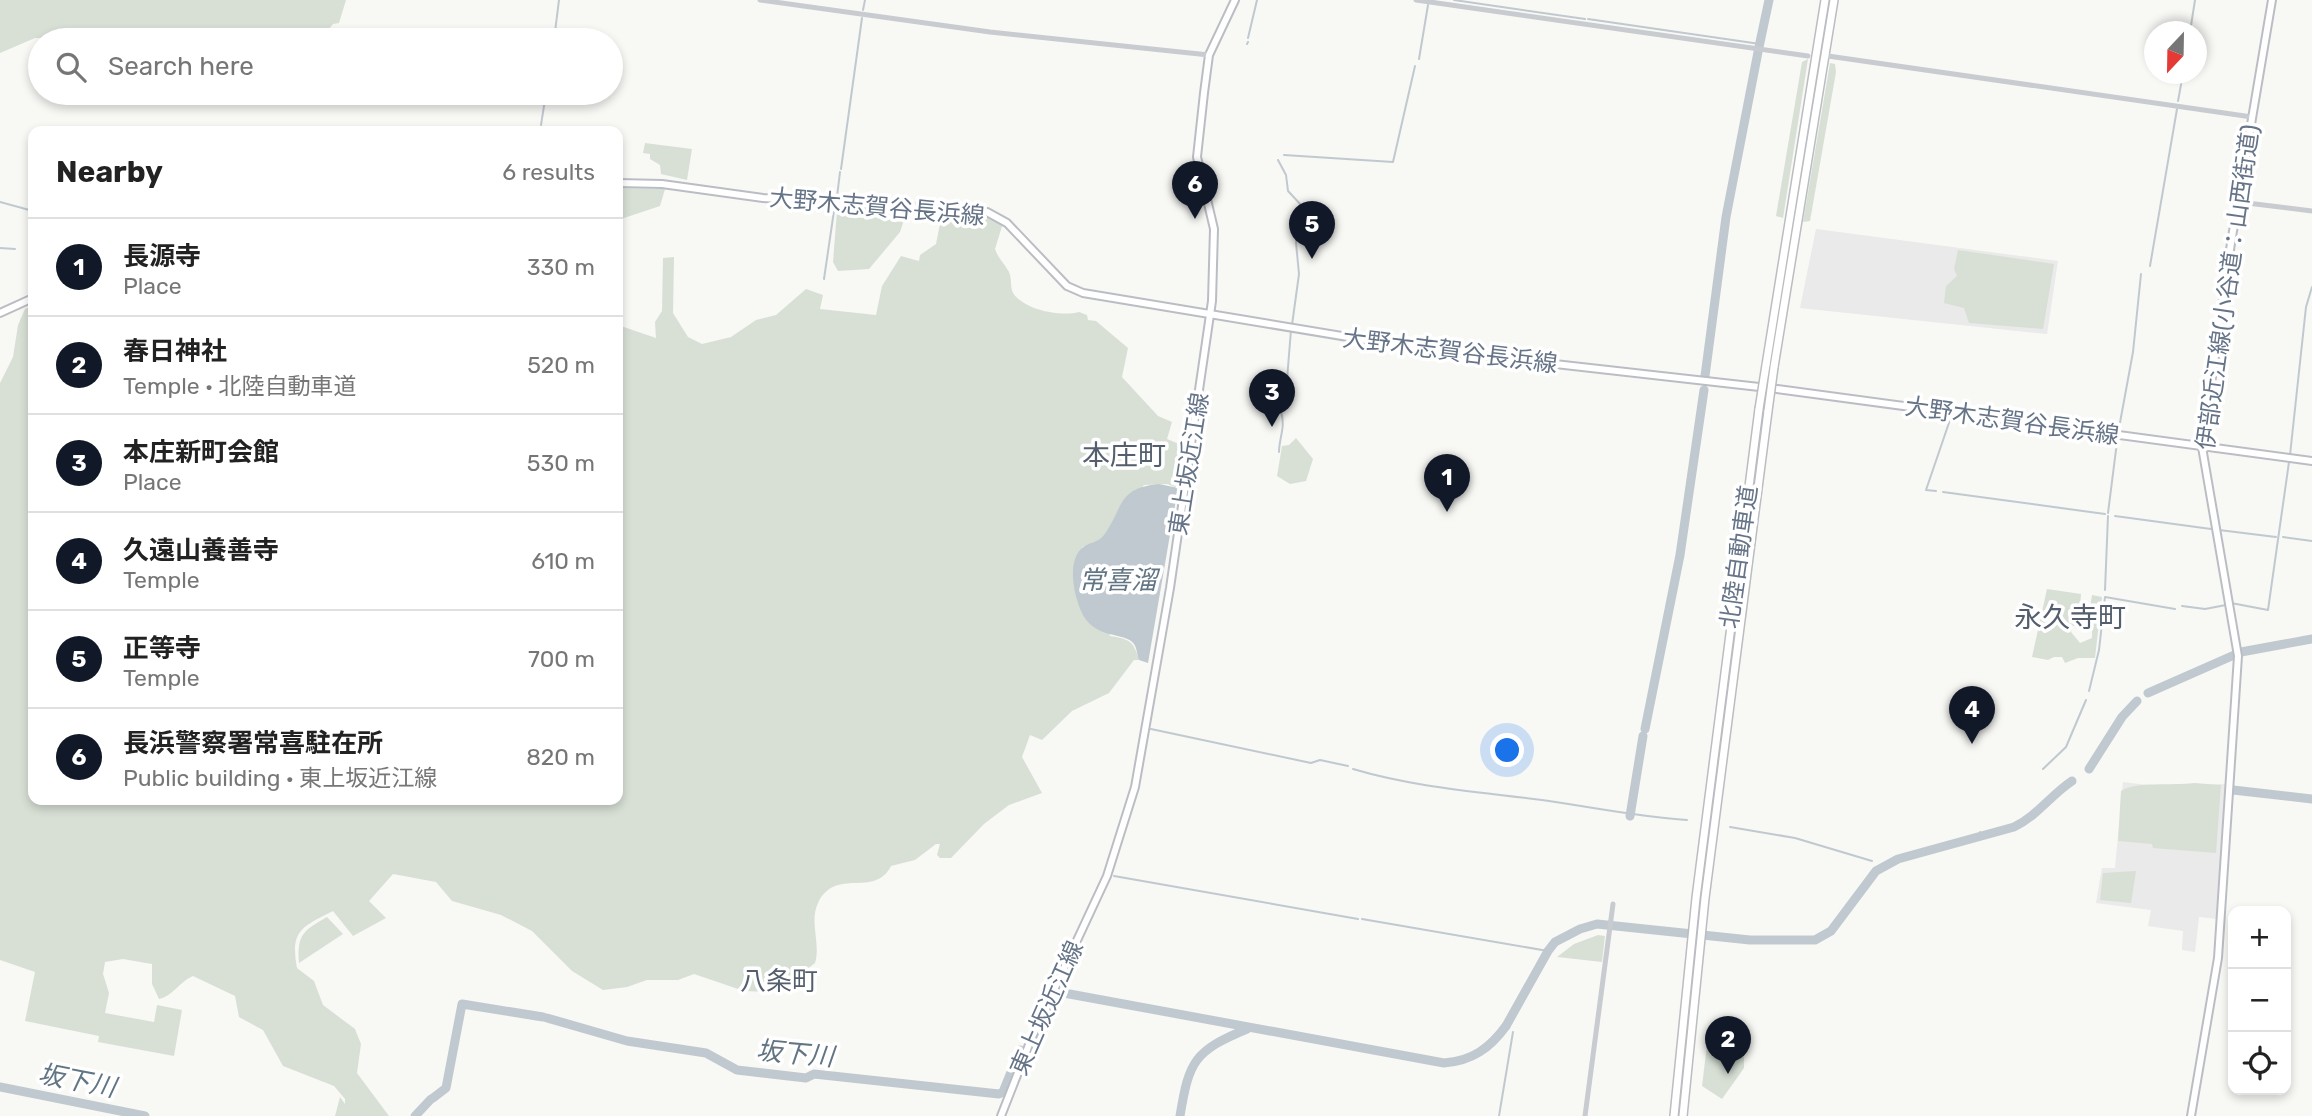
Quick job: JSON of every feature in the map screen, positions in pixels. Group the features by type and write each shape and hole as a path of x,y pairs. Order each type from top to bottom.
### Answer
{"highway":[{"name":"北陸自動車道","path":"1683,1116 1705,898 1768,411 1770,366 1825,0"},
{"name":"北陸自動車道","path":"1674,1116 1696,898 1759,409 1770,366 1834,0"}],"main road":[{"name":"東上坂近江線","path":"1001,1116 1032,1037 1107,876 1132,800 1170,588 1210,312 1214,229 1197,157 1209,55 1235,0"},
{"name":"伊部近江線(小谷道：山西街道)","path":"2191,1116 2218,958 2237,653 2202,447 2252,117 2273,0"},
{"name":"大野木志賀谷長浜線","path":"623,183 662,184 763,198 987,212 1007,223 1073,290 1291,328 1414,348 1777,389 2312,461"},
{"path":"0,313 28,300"}],"street":[{"path":"760,0 990,32 1209,55"},
{"path":"1416,0 1808,56"},
{"path":"1828,56 2252,117"},
{"path":"2239,202 2312,211"},
{"path":"1584,1116 1613,904"}],"shaded area":[{"path":"0,0 346,0 339,23 330,28 28,28 28,41 0,53"},
{"path":"1808,59 1783,218 1776,216 1802,62"},
{"path":"1830,63 1835,64 1836,72 1810,221 1803,222"},
{"path":"645,143 692,149 687,180 661,174 660,165 650,159 650,154 643,153"},
{"path":"623,188 665,189 660,206 623,218"},
{"path":"845,207 893,211 893,216 905,217 900,232 869,269 838,271 833,262 837,211"},
{"path":"943,211 982,215 1003,223 995,249 1009,272 1013,293 1025,304 1043,311 1063,314 1079,312 1087,315 1088,320 1096,321 1128,348 1122,377 1158,416 1172,422 1167,439 1184,446 1178,488 1167,484 1144,485 1102,539 1082,547 1110,636 1130,642 1139,660 1134,660 1109,693 1072,711 1042,740 1030,735 1022,757 1042,793 1009,805 984,824 951,858 940,858 937,855 940,844 936,844 915,860 891,866 884,876 875,880 835,886 826,892 816,910 815,963 785,987 771,992 744,991 694,974 678,980 647,980 627,987 603,990 572,971 532,931 501,915 452,901 436,882 393,874 369,901 386,918 353,936 333,911 306,926 297,937 295,945 297,968 314,981 323,1005 355,1029 361,1044 357,1073 389,1116 335,1116 340,1097 345,1104 345,1099 334,1086 283,1066 263,1030 239,1017 235,996 193,976 159,999 152,984 152,964 123,959 105,962 103,974 109,993 105,1013 154,1022 157,1005 182,1010 174,1056 98,1042 99,1036 25,1021 35,972 0,960 0,383 13,357 18,325 25,309 28,308 28,805 623,805 623,327 656,338 655,322 662,311 663,258 674,257 673,313 688,337 702,344 731,337 756,320 776,315 806,289 823,295 820,309 876,315 882,286 901,256 919,261 920,255 936,244 940,224 947,224"},
{"path":"1816,229 2058,261 2047,334 1800,308"},
{"path":"1958,250 2054,264 2043,329 1969,323 1964,308 1944,303 1946,286 1957,276 1954,269"},
{"path":"1296,438 1313,459 1306,481 1290,484 1277,476 1282,446 1289,445"},
{"path":"2047,589 2081,594 2079,625 2073,626 2071,632 2080,643 2092,638 2092,628 2087,627 2092,595 2102,597 2095,658 2078,658 2065,663 2062,657 2048,660 2032,657"},
{"path":"2123,782 2163,787 2226,784 2217,919 2199,917 2195,952 2182,950 2183,931 2148,926 2151,910 2096,903 2102,868 2115,868"},
{"path":"2145,785 2221,785 2216,853 2153,848 2152,844 2118,841 2121,791"},
{"path":"2136,871 2131,903 2100,900 2103,873"},
{"path":"327,917 343,934 299,963 299,946 303,934"},
{"path":"1598,935 1605,936 1602,962 1557,957 1574,944"},
{"path":"1707,1045 1744,1051 1744,1068 1722,1099 1702,1086"}],"water":[{"name":"常喜溜","path":"1159,484 1178,488 1148,663 1139,660 1130,640 1101,631 1087,620 1076,597 1073,571 1074,562 1081,549 1102,538 1123,500 1145,486"}],"waterway":[{"path":"556,28 559,0"},
{"path":"863,10 865,0"},
{"path":"1248,38 1257,0"},
{"path":"1454,0 1585,19"},
{"path":"1759,47 1769,0"},
{"path":"2192,21 2195,0"},
{"path":"1419,59 1428,5"},
{"path":"841,169 862,18"},
{"path":"1588,19 1760,44"},
{"path":"1705,376 1726,217 1758,52"},
{"path":"1284,155 1393,162 1415,66"},
{"path":"2178,101 2181,84"},
{"path":"541,125 544,105"},
{"path":"2150,266 2177,109"},
{"path":"1278,160 1286,175 1288,191 1302,206 1296,243 1299,274 1292,325"},
{"path":"837,197 840,172"},
{"path":"0,202 28,210"},
{"path":"824,279 835,204"},
{"path":"0,248 15,249"},
{"path":"2119,428 2133,352 2141,274"},
{"path":"2290,455 2306,307 2312,287"},
{"path":"1281,408 1286,392 1291,330"},
{"path":"1645,729 1680,555 1704,390"},
{"path":"1279,452 1283,427 1281,412"},
{"path":"1936,491 1926,490 1952,414"},
{"path":"2108,513 2117,442"},
{"path":"2231,603 2268,610 2289,462"},
{"path":"1943,492 2105,514"},
{"path":"2105,590 2108,516"},
{"path":"2115,516 2211,529"},
{"path":"2219,530 2276,537"},
{"path":"2283,537 2312,541"},
{"path":"2089,691 2099,650 2105,597 2175,609"},
{"path":"2182,606 2205,609 2226,605"},
{"path":"2148,693 2241,652 2312,639"},
{"path":"2043,769 2066,747 2086,700"},
{"path":"2089,769 2122,717 2137,701"},
{"path":"1151,729 1311,763 1320,760 1348,766"},
{"path":"1630,816 1643,736"},
{"path":"1353,769 1426,785 1687,820"},
{"path":"1506,1026 1548,951 1555,942 1580,929 1597,924 1750,940 1815,940 1831,931 1876,871 1898,859 2014,827 2030,817 2072,781"},
{"path":"2233,790 2312,799"},
{"path":"1730,827 1795,838 1872,861"},
{"path":"1980,832 1981,836"},
{"path":"1114,876 1358,919"},
{"path":"1362,919 1548,951"},
{"path":"1032,1053 1060,995 1064,993 1444,1063 1480,1052 1494,1041 1506,1026"},
{"name":"坂下川","path":"433,1098 446,1088 462,1004 543,1017"},
{"name":"坂下川","path":"547,1018 627,1041 706,1053 737,1070 806,1078 814,1074 999,1094 1003,1092 1020,1050"},
{"path":"1180,1116 1187,1082 1197,1060 1215,1044 1247,1029"},
{"path":"1499,1116 1513,1032"},
{"name":"坂下川","path":"0,1087 145,1116"},
{"name":"坂下川","path":"415,1116 431,1099"}],"place":[{"name":"長浜警察署常喜駐在所","path":"1195,219"},
{"name":"正等寺","path":"1312,259"},
{"name":"本庄新町会館","path":"1272,427"},
{"name":"長源寺","path":"1447,512"},
{"name":"久遠山養善寺","path":"1972,744"},
{"name":"春日神社","path":"1728,1074"}],"district":[{"name":"本庄町","path":"1124,455"},
{"name":"永久寺町","path":"2070,617"},
{"name":"八条町","path":"779,981"}]}
